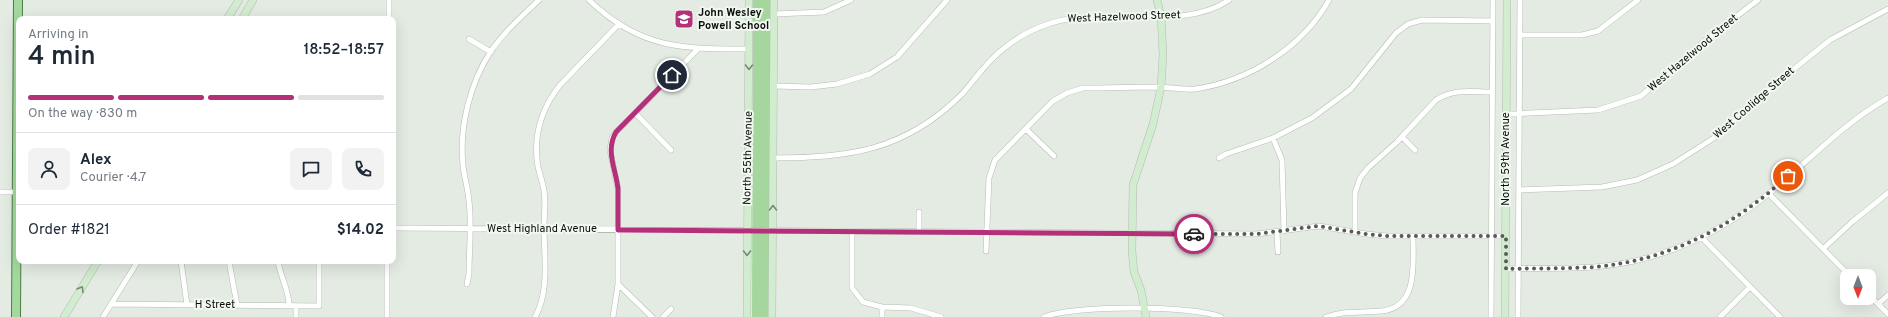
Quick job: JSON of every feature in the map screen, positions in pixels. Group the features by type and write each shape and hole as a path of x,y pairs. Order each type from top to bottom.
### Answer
{"main road":[{"path":"18,0 18,16"},
{"path":"16,317 17,264"}],"street":[{"path":"229,16 239,0"},
{"path":"244,16 253,0"},
{"path":"389,0 389,16"},
{"path":"467,284 469,274 469,200 463,165 464,130 472,95 491,52 508,31 539,0"},
{"path":"589,0 619,24 655,41 698,49 749,49"},
{"name":"North 55th Avenue","path":"747,317 749,0"},
{"path":"772,317 774,0"},
{"path":"774,14 824,12 851,0"},
{"path":"773,86 811,87 837,84 870,74 897,57 947,0"},
{"path":"1145,313 1134,272 1132,232 1133,185 1153,124 1161,87 1163,54 1161,16 1157,0"},
{"name":"West Hazelwood Street","path":"773,158 838,156 872,149 900,138 934,118 952,103 992,59 1009,43 1048,24 1062,19 1087,16 1161,16 1200,12 1229,0"},
{"path":"986,251 989,178 996,160 1027,130 1053,101 1067,93 1082,88 1161,87 1193,89 1222,83 1262,66 1295,43 1321,15 1329,0"},
{"name":"North 59th Avenue","path":"1491,317 1493,0"},
{"name":"North 59th Avenue","path":"1505,317 1507,0"},
{"name":"North 59th Avenue","path":"1518,317 1520,0"},
{"path":"1520,36 1582,35 1598,31 1638,0"},
{"name":"West Hazelwood Street","path":"1506,114 1598,110 1641,96 1708,38 1758,0"},
{"name":"West Coolidge Street","path":"1519,190 1602,187 1637,180 1673,164 1717,136 1788,72 1830,40 1888,9"},
{"path":"1219,158 1226,154 1273,138 1312,118 1351,89 1396,33 1408,24 1422,20 1493,21"},
{"path":"535,317 541,304 544,289 544,192 538,167 537,148 541,116 552,95 560,85 619,24"},
{"path":"469,38 491,52"},
{"path":"613,317 618,284 618,189 611,158 611,144 616,132 698,49"},
{"path":"1355,232 1355,193 1360,178 1368,168 1443,96 1458,91 1493,92"},
{"path":"1506,269 1594,267 1626,262 1659,254 1702,238 1737,217 1769,194 1843,128 1888,98"},
{"path":"635,113 671,150"},
{"path":"1027,130 1054,156"},
{"path":"1402,137 1415,150"},
{"path":"1273,138 1282,160 1284,231"},
{"path":"0,192 16,192"},
{"path":"1824,248 1852,222 1888,193"},
{"path":"1769,194 1844,269"},
{"path":"919,212 919,232"},
{"name":"West Highland Avenue","path":"396,228 1256,234 1318,226 1380,235 1506,236"},
{"path":"852,231 852,288 863,302 882,307 911,308 941,317"},
{"path":"1277,232 1278,252"},
{"path":"1326,317 1338,313 1356,311 1381,314 1402,304 1408,295 1412,283 1413,236"},
{"path":"1702,238 1780,317"},
{"path":"64,317 96,264"},
{"path":"103,317 136,264"},
{"path":"181,264 187,305"},
{"path":"230,264 237,305"},
{"path":"279,264 282,281 289,296 289,306"},
{"name":"H Street","path":"111,304 319,306 319,264"},
{"path":"387,264 387,317"},
{"path":"618,284 652,317"},
{"path":"1720,317 1750,287"},
{"path":"1888,295 1878,304 1888,314"},
{"path":"296,306 296,317"},
{"path":"882,307 882,317"},
{"path":"663,317 671,309"},
{"path":"1044,317 1054,313 1092,309 1145,313 1184,310 1221,317"}],"green space":[{"path":"753,0 771,0 769,317 752,317"}],"way so far":[{"path":"1194,234 1256,234 1318,226 1387,236 1506,236 1506,269 1594,267 1626,262 1659,254 1702,238 1737,217 1769,194 1788,176"}],"place":[{"name":"John Wesley Powell School","path":"684,19"}],"route":[{"path":"672,75 616,132 612,138 610,150 618,189 618,230 1132,232 1194,234"}]}
